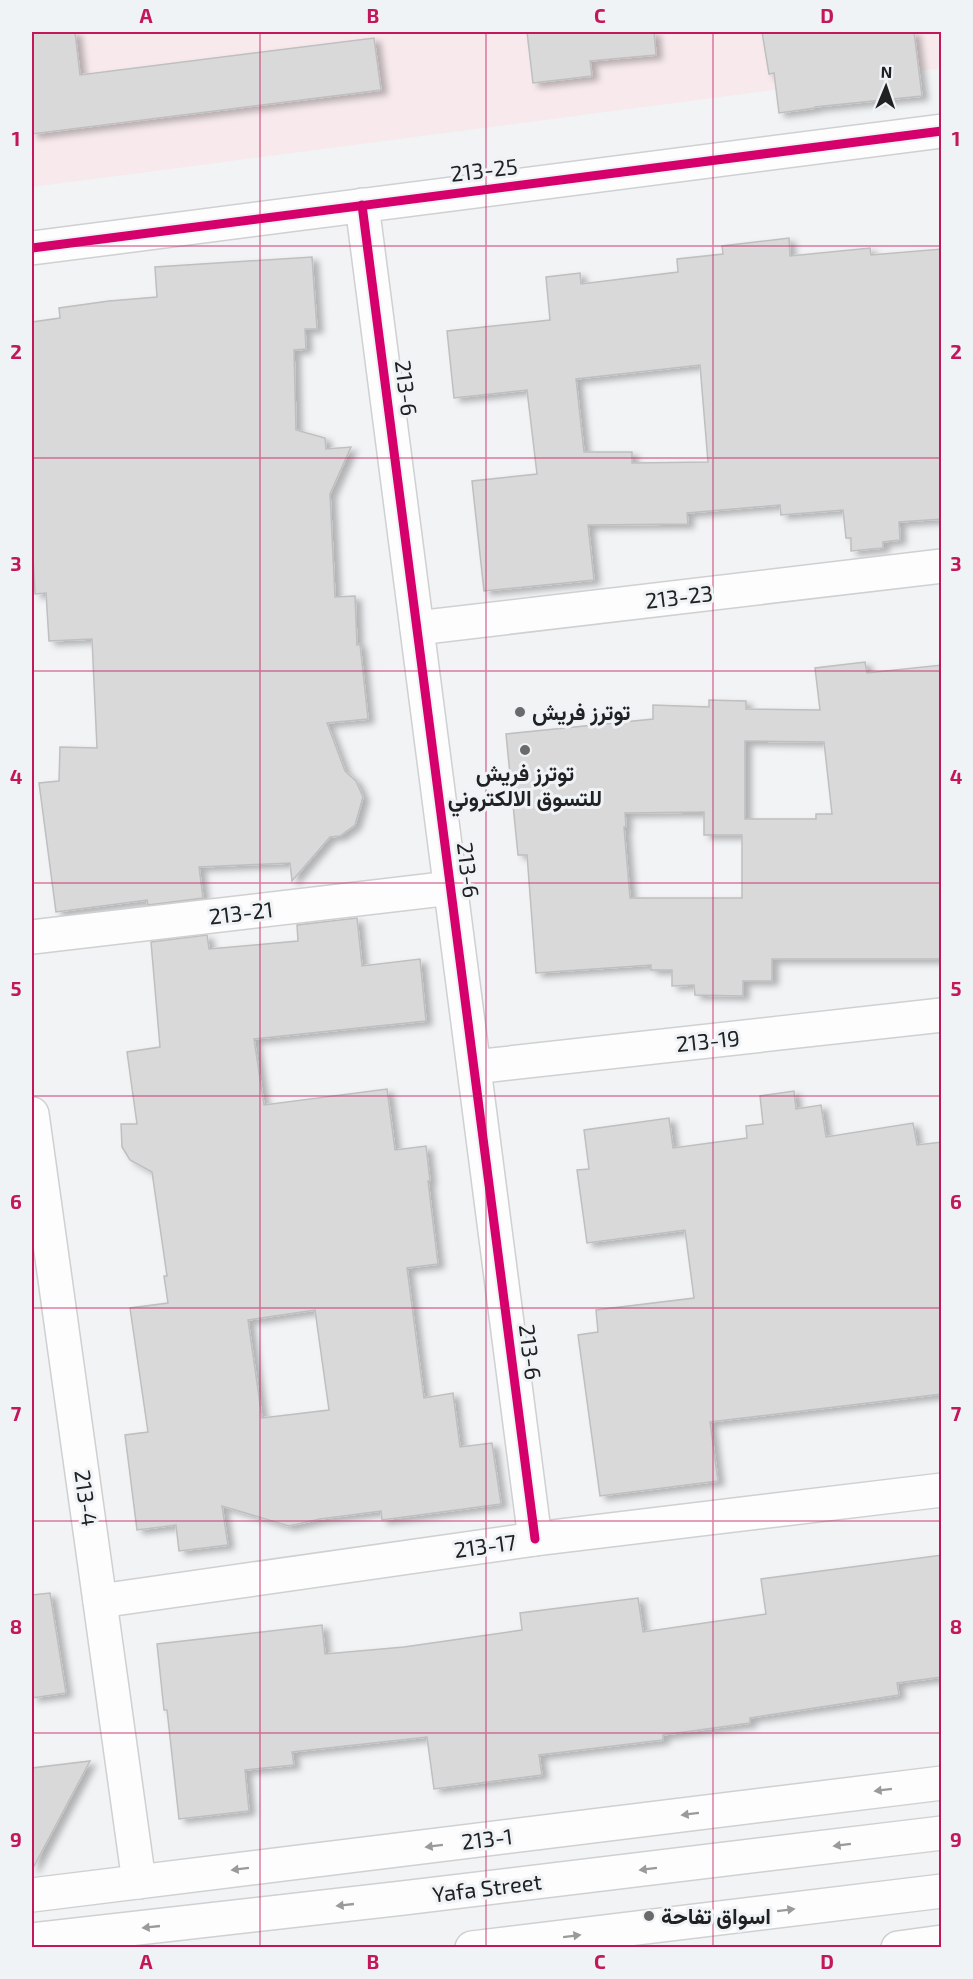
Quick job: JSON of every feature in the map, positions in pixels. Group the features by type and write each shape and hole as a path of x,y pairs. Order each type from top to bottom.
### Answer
{"main road":[{"name":"213-25","path":"32,248 942,131"},
{"name":"213-6","path":"362,205 535,1539"},
{"name":"213-23","path":"417,628 942,566"},
{"name":"213-21","path":"32,938 451,888"},
{"name":"213-19","path":"474,1067 942,1015"},
{"name":"213-4","path":"32,1114 139,1882"},
{"name":"213-17","path":"100,1600 535,1539 942,1490"},
{"name":"213-1","path":"32,1895 942,1783"},
{"name":"Yafa Street","path":"32,1940 942,1833"},
{"path":"472,1947 942,1891"},
{"path":"898,1947 942,1942"}],"shaded area":[{"path":"32,32 941,32 942,68 32,187"}],"building":[{"path":"32,32 75,32 80,75 374,38 381,90 32,134"},
{"path":"527,32 654,32 656,55 590,61 592,76 533,83"},
{"path":"762,32 914,32 922,96 779,113 774,73 769,74"},
{"path":"789,238 790,256 870,248 871,255 942,249 942,519 899,522 900,540 883,542 883,548 851,551 851,538 846,538 843,510 781,515 780,505 687,513 688,524 588,525 594,580 484,591 472,481 537,474 527,390 454,398 447,331 550,320 546,277 580,273 581,284 678,272 677,259 723,254 722,246","holes":["700,365 708,462 632,463 632,452 584,452 576,379"]},
{"path":"312,257 317,329 305,329 306,349 294,350 296,430 325,438 326,449 351,447 330,494 335,597 355,596 357,645 360,644 368,719 327,723 345,771 356,781 363,797 355,825 340,836 330,837 292,881 290,863 199,867 203,898 148,905 147,900 56,912 39,783 59,781 60,747 97,748 92,639 49,641 46,593 35,594 32,537 32,322 60,318 59,308 157,297 155,267"},
{"path":"865,662 867,673 942,665 940,959 772,959 772,981 743,981 743,996 695,995 694,985 672,986 672,970 651,970 651,965 536,973 527,855 518,855 506,734 653,719 653,705 709,707 709,700 746,701 746,709 820,710 815,668","holes":["745,741 824,742 832,814 816,814 816,819 745,819","704,812 704,835 742,835 742,898 630,898 624,827 626,827 625,813"]},
{"path":"357,918 362,966 420,959 426,1021 254,1039 264,1105 387,1089 395,1150 426,1146 438,1264 407,1268 424,1398 453,1393 460,1447 492,1443 501,1504 382,1520 381,1511 320,1519 289,1526 222,1506 228,1545 179,1551 176,1525 137,1530 125,1435 148,1432 130,1308 168,1303 164,1276 167,1276 152,1172 130,1160 122,1147 121,1124 137,1124 127,1052 160,1047 151,942 207,935 209,949 298,941 297,925","holes":["315,1310 329,1410 262,1418 248,1320"]},
{"path":"794,1091 796,1109 821,1105 826,1137 913,1123 917,1145 942,1142 942,1394 710,1422 718,1481 600,1496 578,1335 598,1332 596,1310 694,1298 685,1230 587,1243 577,1170 589,1169 584,1130 669,1118 673,1148 747,1138 746,1126 763,1124 760,1096"},
{"path":"942,1555 942,1677 897,1683 899,1695 750,1718 750,1723 663,1735 663,1740 539,1755 542,1775 434,1789 427,1737 292,1752 294,1765 245,1770 249,1811 179,1819 157,1644 322,1625 325,1654 404,1647 522,1630 520,1613 638,1598 643,1632 766,1614 761,1579"},
{"path":"50,1593 66,1693 32,1698 32,1595"},
{"path":"90,1761 32,1870 32,1768"}],"cycle path":[{"path":"32,248 942,131"},
{"path":"362,205 535,1539"}],"place":[{"name":"توترز فريش","path":"520,712"},
{"name":"توترز فريش للتسوق الالكتروني","path":"525,750"},
{"name":"اسواق تفاحة","path":"649,1916"}]}
